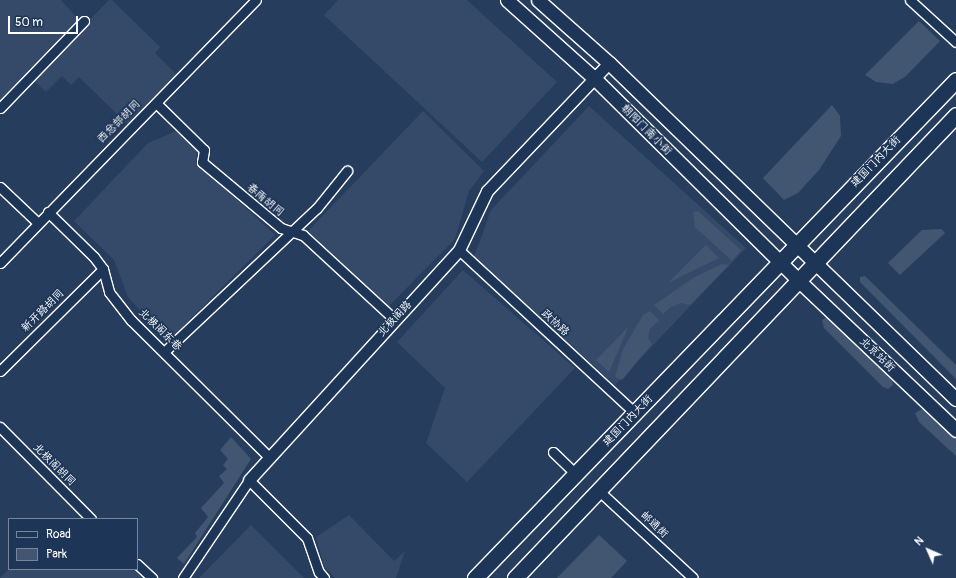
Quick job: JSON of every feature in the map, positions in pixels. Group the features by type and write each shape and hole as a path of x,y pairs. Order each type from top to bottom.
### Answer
{"highway":[{"name":"建国门内大街","path":"475,578 781,263 956,80"},
{"path":"515,578 956,115"}],"main road":[{"name":"朝阳门南小街","path":"507,0 594,78 798,280"},
{"name":"朝阳门南小街","path":"538,0 609,63 815,262"},
{"path":"815,262 956,399"},
{"name":"北京站街","path":"798,280 956,430"}],"street":[{"name":"西总部胡同","path":"0,263 256,0"},
{"path":"910,0 956,42"},
{"path":"0,108 84,21"},
{"name":"北极阁路","path":"183,578 249,480 394,319 459,250 488,191 609,63"},
{"name":"春雨胡同","path":"156,103 204,150 202,162 281,228 303,235 394,319"},
{"path":"164,352 186,334 289,231 317,208 347,171"},
{"path":"0,188 38,223"},
{"name":"北极阁东巷","path":"48,212 94,257 103,269 109,292 131,320 269,457"},
{"name":"政协路","path":"459,250 635,414"},
{"name":"新开路胡同","path":"0,371 103,269"},
{"name":"北极阁胡同","path":"0,427 90,518"},
{"path":"553,452 576,474"},
{"path":"249,480 307,538 319,572 324,578"},
{"name":"邮通街","path":"598,490 693,578"},
{"path":"138,565 152,578"}],"shaded area":[{"path":"0,0 61,0 78,19 0,100"},
{"path":"109,0 112,0 160,47 155,53 177,75 128,125 79,77 71,85 62,76 46,92 32,79"},
{"path":"338,0 467,0 557,82 482,162 324,15"},
{"path":"589,106 746,248 615,385 474,257 491,210"},
{"path":"423,111 484,171 469,191 455,239 389,306 308,231"},
{"path":"176,131 197,151 196,162 275,235 168,341 128,297 114,260 74,221 148,143"},
{"path":"463,270 575,368 467,482 426,443 445,388 397,342"},
{"path":"349,515 394,561 405,551 396,578 335,578 324,566 316,537"},
{"path":"251,525 304,578 199,578"},
{"path":"8,570 134,570 142,578 0,578"}],"green space":[{"path":"919,21 940,41 906,76 893,84 876,82 865,75"},
{"path":"832,105 840,116 841,136 819,170 798,193 784,200 763,178"},
{"path":"698,211 741,250 732,261 695,227 693,212"},
{"path":"941,229 945,233 900,275 888,263 922,230"},
{"path":"706,245 719,258 668,283"},
{"path":"722,264 729,265 690,305 681,303 671,307 663,314 654,305 693,278"},
{"path":"865,276 956,365 956,379 860,282 860,277"},
{"path":"650,311 659,320 650,329 648,338 652,344 622,380 615,377 623,349 643,315"},
{"path":"828,316 892,380 893,385 888,389 883,387 824,328 822,320"},
{"path":"629,326 609,372 596,360"},
{"path":"922,409 927,410 956,439 956,456 919,422 915,413"},
{"path":"231,437 251,459 184,564 177,558 197,537 195,533 208,517 201,508 224,483 219,476 227,469 223,465 228,459 220,450"},
{"path":"599,535 627,561 611,578 557,578"}]}
